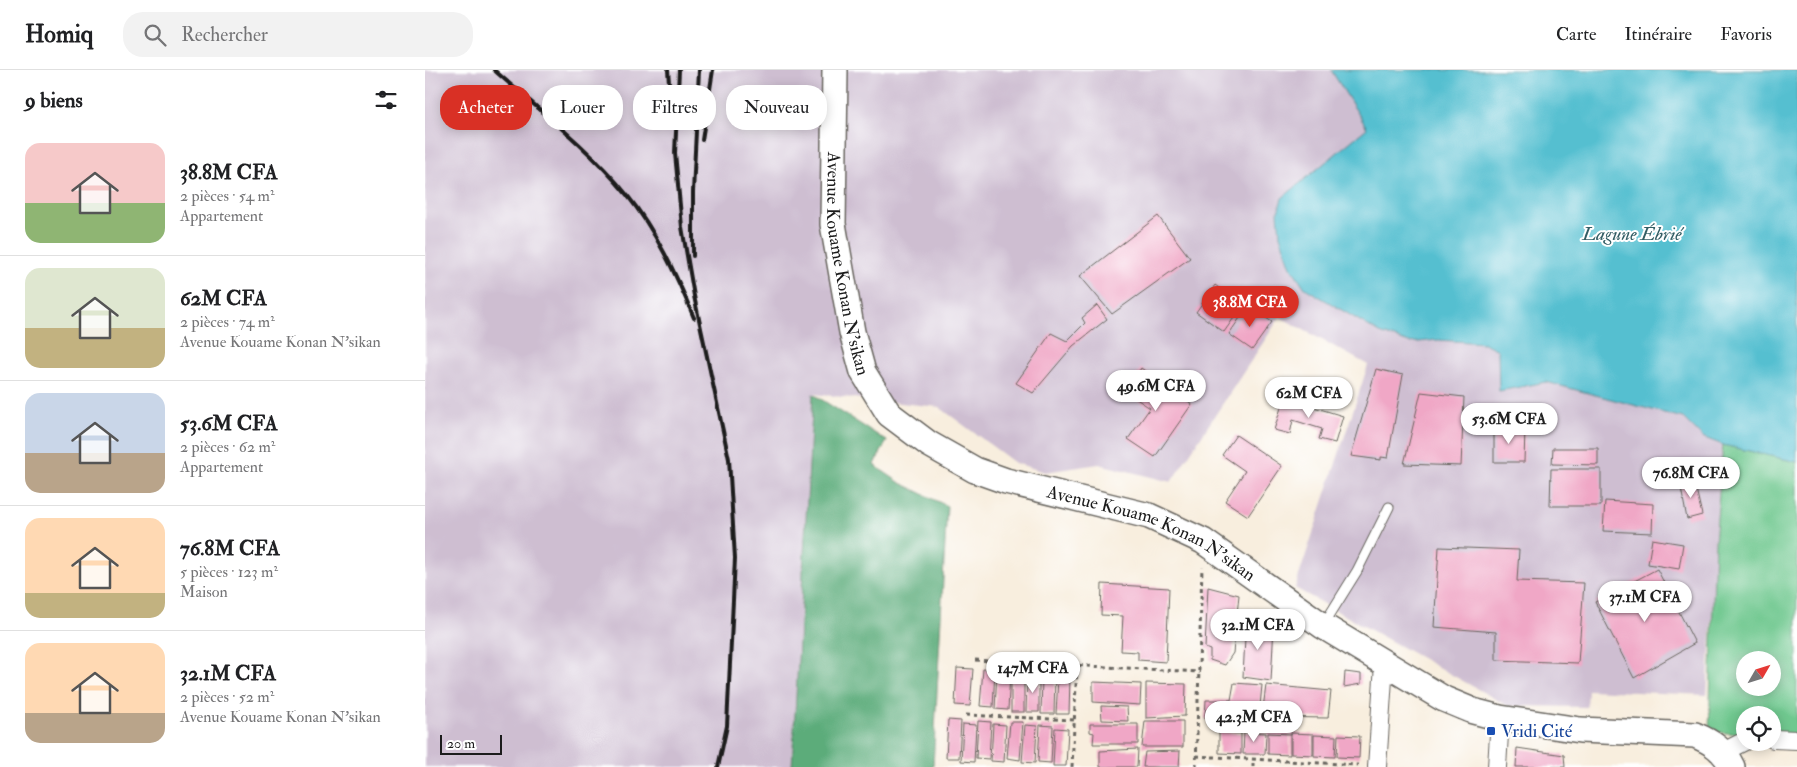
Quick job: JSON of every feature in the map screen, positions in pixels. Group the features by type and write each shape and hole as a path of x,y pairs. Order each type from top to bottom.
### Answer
{"street":[{"name":"Avenue Kouame Konan N'sikan","path":"835,70 833,224 835,241 852,332 863,372 889,414 929,444 975,470 1006,481 1149,516 1203,541 1323,626 1444,699 1473,711 1500,718 1580,730 1695,735 1733,753"},
{"path":"1377,767 1384,664"},
{"path":"1497,767 1500,718"},
{"path":"1781,739 1797,740"}],"lane":[{"path":"1323,626 1357,571 1389,507"}],"path":[{"path":"1196,767 1203,541"},
{"path":"975,660 1200,672"},
{"path":"1072,767 1077,665"},
{"path":"966,715 1075,720"},
{"path":"1196,756 1377,767"},
{"path":"1253,759 1253,767"}],"shaded area":[{"path":"425,70 1331,70 1367,128 1339,152 1409,343 1438,340 1484,343 1499,350 1499,391 1546,382 1683,418 1702,437 1723,445 1707,695 1588,690 1587,707 1508,706 1295,588 1368,365 1280,317 1171,482 1099,464 1045,472 1015,463 939,407 814,394 792,767 425,767"}],"green space":[{"path":"813,394 887,441 874,465 899,482 947,506 933,767 792,767"},
{"path":"1723,445 1797,462 1797,736 1781,735 1781,706 1736,706 1736,734 1709,732 1715,543"}],"water":[{"name":"Lagune Ébrié","path":"1331,70 1797,70 1797,462 1723,445 1702,437 1683,418 1546,382 1499,391 1498,350 1484,343 1438,340 1409,343 1380,333 1305,288 1291,267 1280,236 1278,212 1282,198 1367,128"}],"building":[{"path":"1158,216 1190,258 1112,314 1080,276"},
{"path":"1215,285 1243,305 1224,332 1196,312"},
{"path":"1097,305 1107,319 1073,346 1033,393 1016,383 1051,333 1067,341 1085,323 1082,318"},
{"path":"1248,306 1272,322 1252,350 1229,334"},
{"path":"1141,368 1192,404 1155,457 1128,439 1150,408 1126,392"},
{"path":"1376,369 1403,375 1388,458 1381,457 1381,460 1351,456"},
{"path":"1421,392 1464,397 1461,466 1404,464"},
{"path":"1284,398 1343,416 1335,443 1319,439 1322,429 1293,420 1290,434 1274,430"},
{"path":"1494,428 1525,429 1524,462 1494,462"},
{"path":"1236,435 1282,466 1248,516 1225,501 1245,471 1222,455"},
{"path":"1553,448 1598,448 1598,465 1552,464"},
{"path":"1551,469 1601,469 1601,506 1550,506"},
{"path":"1694,480 1702,515 1687,519 1680,483"},
{"path":"1605,501 1653,504 1652,533 1603,531"},
{"path":"1652,539 1683,544 1679,569 1648,564"},
{"path":"1439,547 1519,550 1517,581 1584,583 1578,663 1496,660 1496,632 1434,627"},
{"path":"1657,569 1695,643 1634,678 1595,602"},
{"path":"1102,584 1169,588 1166,662 1138,660 1138,652 1121,651 1123,616 1101,615"},
{"path":"1208,587 1239,595 1233,653 1225,665 1210,660 1210,650 1205,648"},
{"path":"1246,618 1261,622 1260,625 1274,626 1271,681 1243,677"},
{"path":"957,668 973,669 970,706 955,705"},
{"path":"983,669 995,670 993,707 980,706"},
{"path":"997,672 1010,673 1008,710 995,709"},
{"path":"1345,672 1361,674 1361,684 1344,687"},
{"path":"1011,675 1024,675 1024,712 1011,712"},
{"path":"1027,675 1039,675 1039,712 1026,712"},
{"path":"1055,676 1054,714 1041,714 1042,677"},
{"path":"1058,677 1070,677 1069,714 1056,714"},
{"path":"1093,682 1141,684 1140,705 1093,702"},
{"path":"1146,683 1186,684 1185,716 1146,718"},
{"path":"1234,683 1262,685 1259,717 1205,719 1206,700 1231,700"},
{"path":"1266,685 1331,691 1328,718 1262,717"},
{"path":"1101,706 1127,707 1128,721 1102,720"},
{"path":"948,720 961,721 959,758 946,758"},
{"path":"978,721 991,722 989,759 976,758"},
{"path":"1145,721 1183,721 1183,747 1142,747"},
{"path":"1010,722 1023,722 1020,760 1007,758"},
{"path":"963,724 976,725 974,762 961,761"},
{"path":"993,724 1006,725 1004,762 991,761"},
{"path":"1090,724 1138,724 1138,744 1093,744 1094,733 1090,732"},
{"path":"1025,725 1037,726 1035,763 1022,762"},
{"path":"1040,725 1053,726 1051,763 1038,762"},
{"path":"1055,728 1068,729 1066,766 1053,766"},
{"path":"1219,732 1241,733 1241,754 1219,753"},
{"path":"1244,732 1266,733 1265,754 1243,754"},
{"path":"1268,733 1290,734 1290,755 1268,754"},
{"path":"1291,733 1313,734 1313,755 1291,754"},
{"path":"1314,735 1336,736 1335,757 1314,756"},
{"path":"1338,735 1360,736 1359,758 1337,757"},
{"path":"1517,748 1564,755 1565,767 1516,767"},
{"path":"1138,749 1137,767 1100,767 1100,751"},
{"path":"1180,751 1179,767 1143,767 1145,752"}],"railway":[{"path":"494,70 580,145 627,195 647,223 665,254 694,318"},
{"path":"668,70 669,85"},
{"path":"679,70 675,153 682,227 694,296 729,459 735,558 727,726 718,767"},
{"path":"693,256 693,192 699,70"},
{"path":"702,140 713,70"}],"place":[{"name":"Vridi Cité","path":"1491,731"}]}
